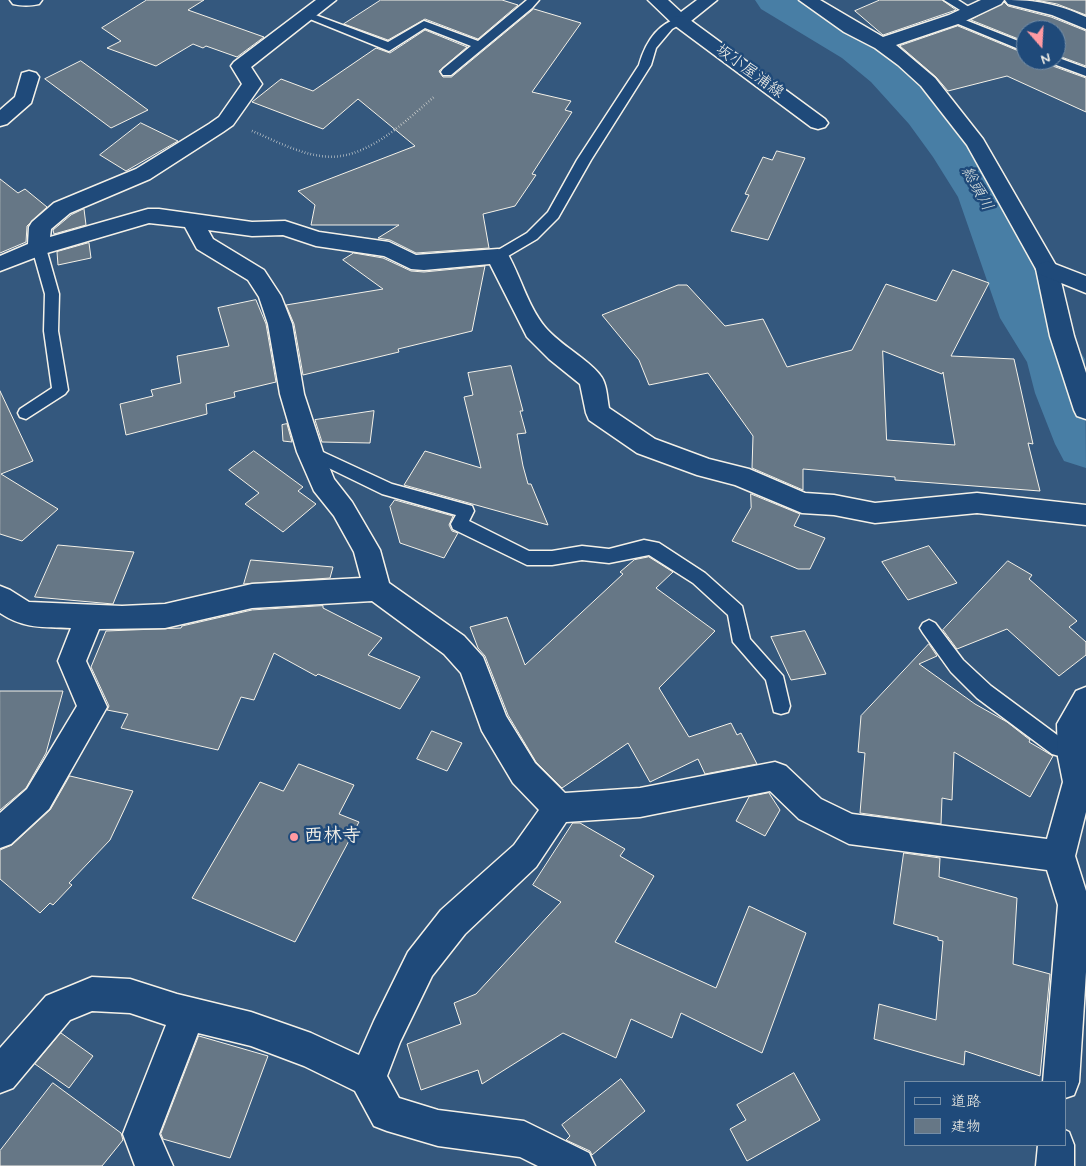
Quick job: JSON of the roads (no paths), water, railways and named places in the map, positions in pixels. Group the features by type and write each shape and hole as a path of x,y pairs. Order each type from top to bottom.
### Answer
{"street":[{"path":"0,3 11,0"},
{"path":"19,0 33,0"},
{"path":"39,248 40,227 62,208 144,174 226,121 252,84 241,66 327,0"},
{"name":"坂小屋浦線","path":"657,0 680,21 818,123"},
{"path":"680,21 708,0"},
{"path":"808,0 851,28 882,44 928,82 976,144 1046,269 1062,336 1086,410"},
{"path":"882,44 962,15 995,0"},
{"path":"1014,0 1058,11 1086,24"},
{"path":"0,120 24,99 30,77"},
{"path":"0,264 39,248 148,216 252,229 286,228 316,239 389,248 411,262 424,263 498,256 508,281 535,331 557,353 591,380 598,413 646,446 687,462 740,476 802,503 834,505 875,513 977,503 1086,515"},
{"path":"193,222 205,244 256,275 270,296 280,324 292,394 310,452 323,484 343,509 367,550 377,589"},
{"path":"1046,269 1086,285"},
{"path":"0,598 24,614 89,617 165,616 252,596 377,589 454,645 473,666 493,722 524,773 558,808 589,808 667,800 776,776 810,809 848,829 1059,856"},
{"path":"0,833 38,799 92,707 72,661 89,617"},
{"path":"1061,1081 1074,905 1059,856 1081,791 1073,751 1072,724 1086,700"},
{"path":"368,1078 386,1033 420,964 454,922 525,856 558,808"},
{"path":"0,1074 58,1008 92,994 130,996 188,1014 252,1029 311,1051 368,1078 387,1113 438,1128 524,1139 576,1166"},
{"path":"154,1166 141,1134 188,1014"},
{"path":"1055,1166 1056,1146"}],"lane":[{"path":"448,72 533,0"},
{"path":"950,0 962,15 1016,43"},
{"path":"306,15 389,47 424,24 479,45"},
{"path":"498,256 532,236 553,216 584,160 645,65 650,47 668,28 680,21"},
{"path":"1066,64 1086,72"},
{"path":"26,413 60,390 51,331 52,294 39,248"},
{"path":"310,452 388,489 466,511 459,524 527,558 552,558 582,553 609,556 644,547 653,548 699,578 736,611 742,642 774,676 782,706"},
{"path":"929,628 957,666 984,692 1059,748 1073,751"}],"waterway":[{"name":"総頭川","path":"777,0 858,48 888,72 926,114 954,151 984,197 1028,318 1056,359 1065,393 1086,444"}],"place":[{"name":"西林寺","path":"294,837"}]}
